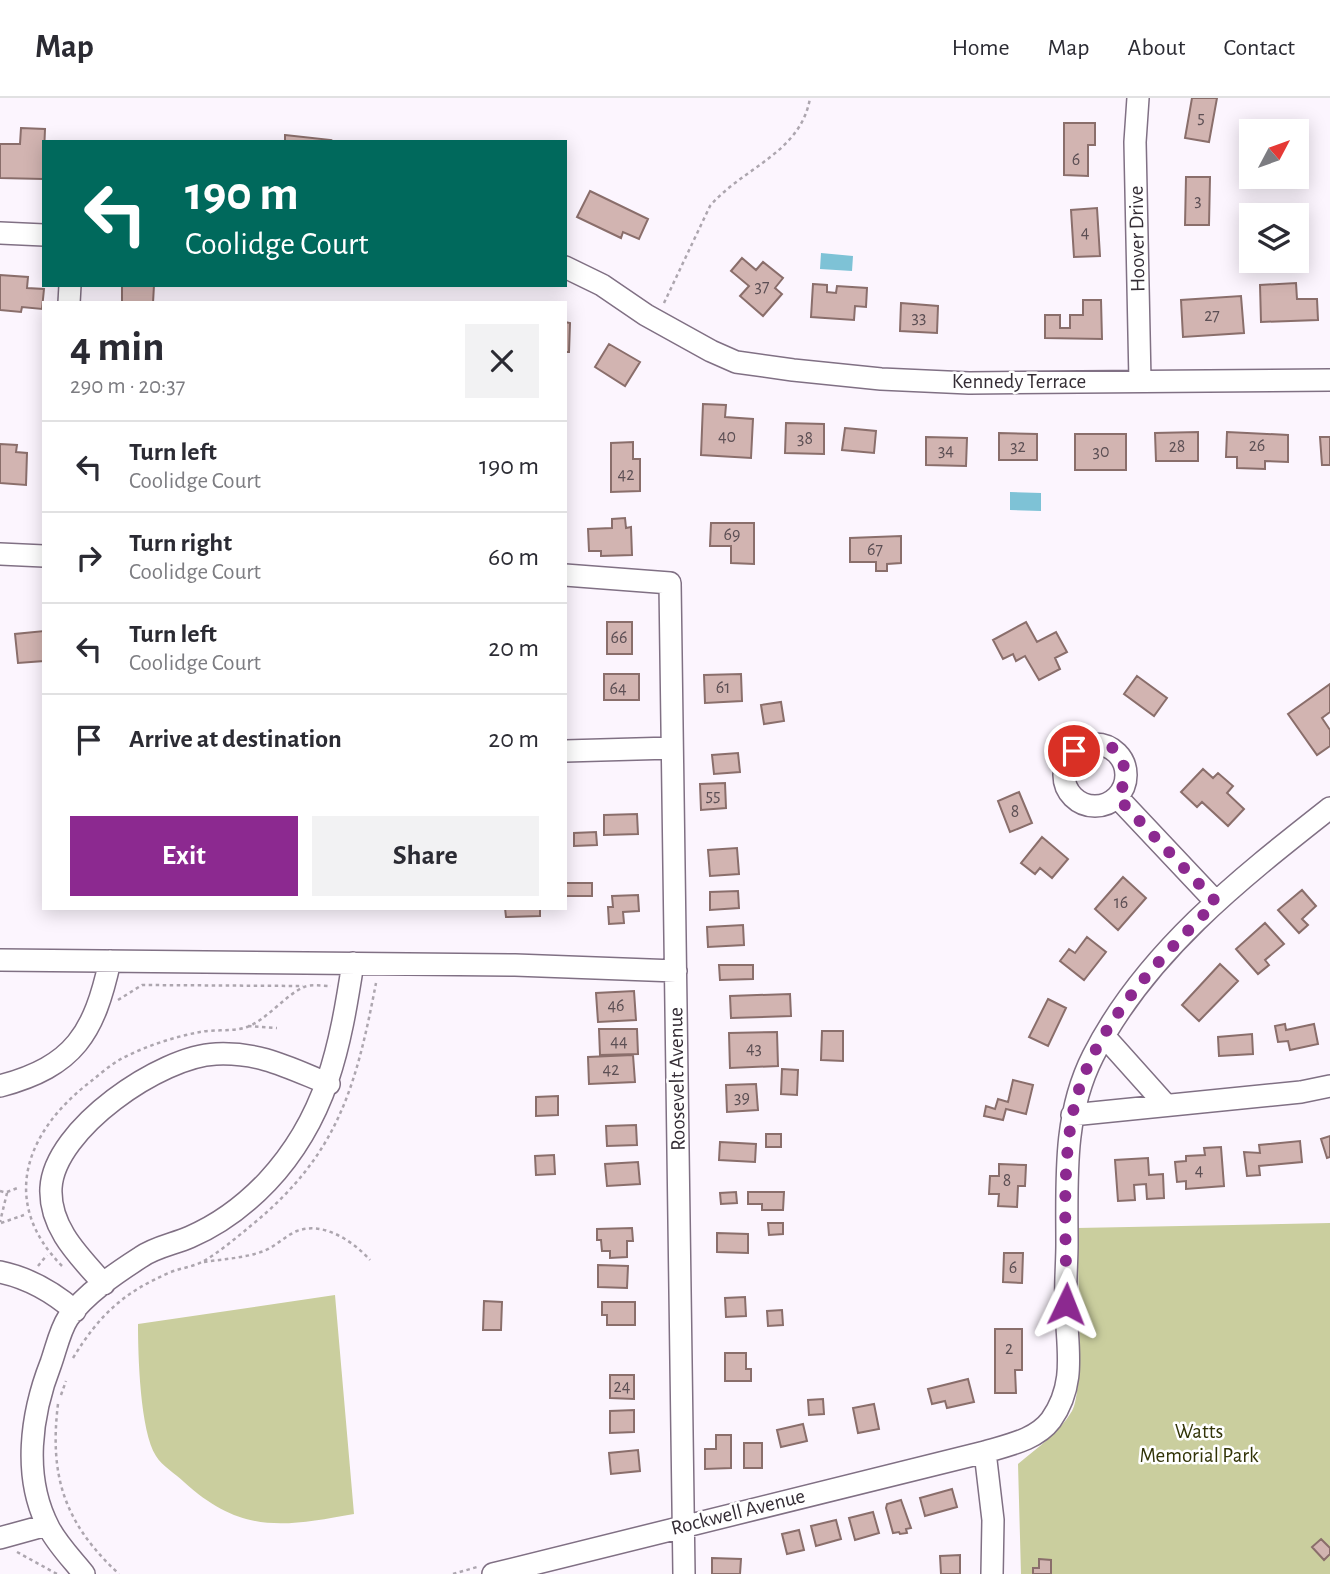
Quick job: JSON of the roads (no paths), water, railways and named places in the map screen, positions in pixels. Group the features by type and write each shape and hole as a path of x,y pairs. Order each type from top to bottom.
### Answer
{"street":[{"name":"Hoover Drive","path":"1139,98 1135,142 1140,381"},
{"path":"0,233 42,235"},
{"name":"Kennedy Terrace","path":"567,268 602,285 655,321 736,362 881,379 970,383 1330,380"},
{"path":"0,554 42,556"},
{"name":"Roosevelt Avenue","path":"567,575 670,583 684,1574"},
{"path":"567,751 672,748"},
{"path":"1118,798 1216,902"},
{"name":"Rockwell Avenue","path":"486,1570 985,1452 1035,1434 1049,1422 1066,1394 1069,1359 1066,1304 1066,1172 1072,1115 1093,1057 1129,998 1216,902 1330,808"},
{"path":"0,960 514,965 676,971"},
{"path":"0,1086 42,1072 63,1058 83,1037 102,999 110,961"},
{"path":"84,1574 57,1542 47,1525 35,1490 33,1419 67,1319 104,1284 144,1255 207,1229 248,1200 268,1181 300,1139 319,1108 343,1028 353,963"},
{"path":"1105,1037 1165,1104"},
{"path":"104,1284 69,1246 56,1217 51,1188 59,1163 78,1133 117,1097 178,1062 213,1054 250,1054 278,1062 328,1084"},
{"path":"1072,1115 1301,1092 1330,1086"},
{"path":"0,1272 32,1282 59,1297 75,1311"},
{"path":"985,1452 993,1520 992,1574"},
{"path":"4,1544 47,1525"}],"water":[{"path":"821,253 853,256 852,271 820,269"},
{"path":"1010,492 1041,493 1041,511 1010,510"}],"park label":[{"name":"Watts Memorial Park","path":"1199,1443"}]}
